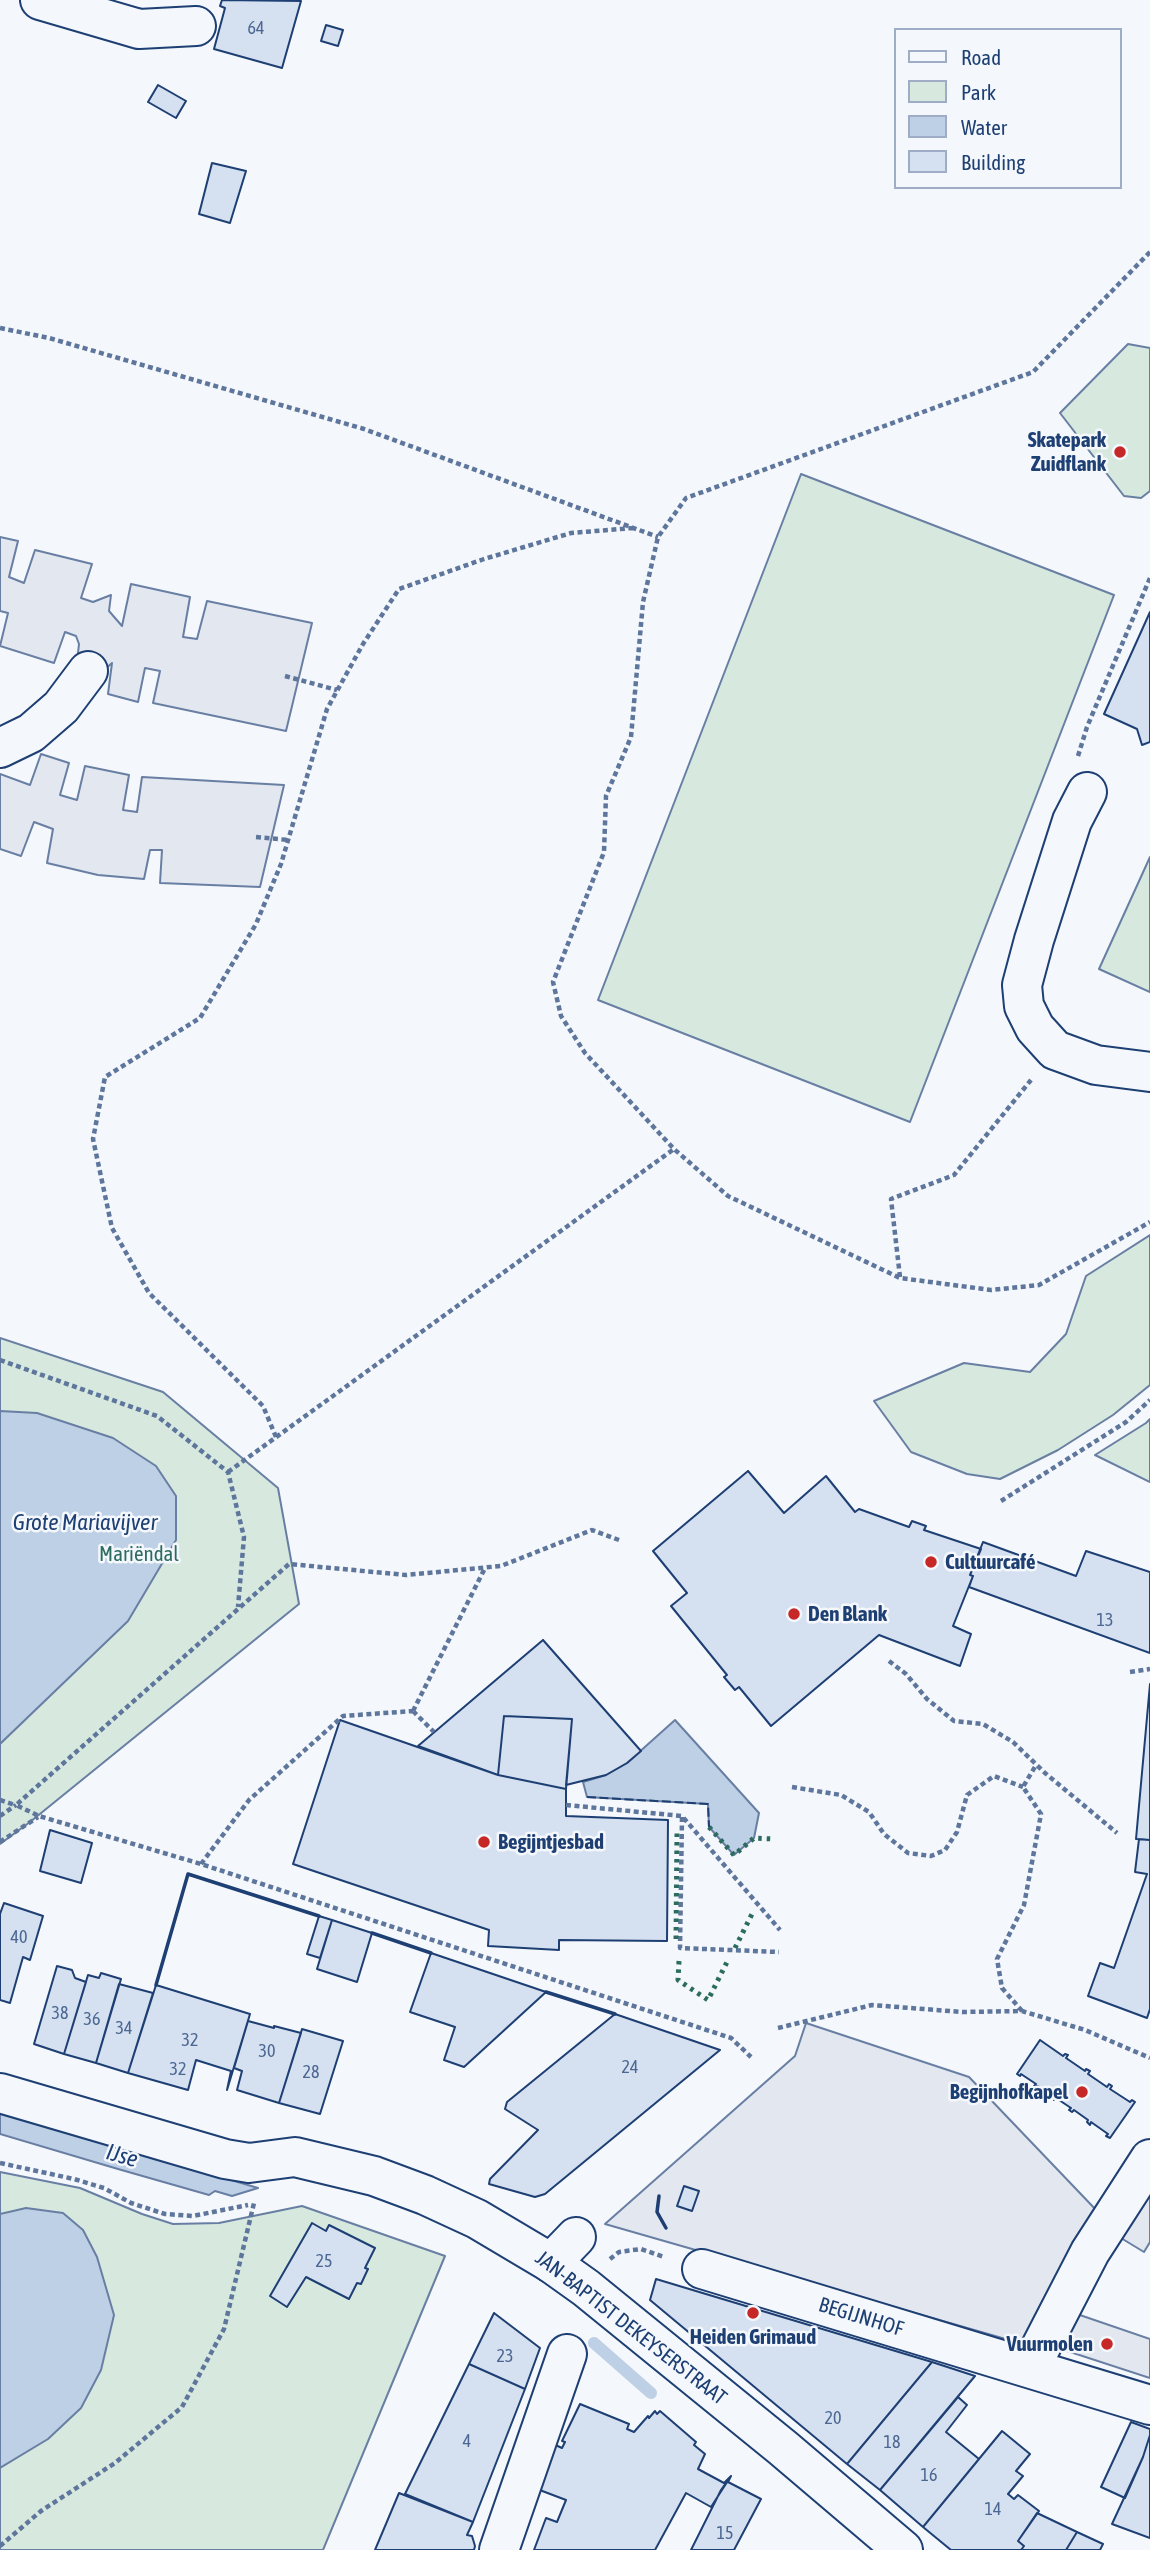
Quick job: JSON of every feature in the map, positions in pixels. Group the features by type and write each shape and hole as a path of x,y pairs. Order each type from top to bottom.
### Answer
{"street":[{"path":"40,0 139,29 196,26"},
{"path":"0,748 31,733 61,707 88,671"},
{"path":"1087,792 1072,821 1034,940 1022,985 1024,1006 1035,1028 1055,1050 1096,1066 1150,1072"},
{"name":"JAN-BAPTIST DEKEYSERSTRAAT","path":"0,2093 225,2159 249,2163 295,2157 374,2176 425,2195 477,2219 563,2250 586,2288 783,2448 903,2550"},
{"path":"1030,2368 1090,2252 1150,2160"},
{"name":"BEGIJNHOF","path":"702,2269 1150,2405"},
{"path":"499,2550 568,2354"}],"path":[{"path":"1150,252 1033,372 686,498 658,537 643,602 631,737 606,796 604,852 553,982 561,1016 586,1053 674,1149 728,1196 900,1278 991,1290 1039,1285 1150,1222"},
{"path":"0,328 49,338 340,421 658,537"},
{"path":"276,1437 264,1406 149,1293 112,1228 93,1139 105,1077 200,1018 256,924 281,864 327,709 363,644 399,589 484,559 571,533 633,528"},
{"path":"1087,792 1076,765 1079,752 1150,578"},
{"path":"285,676 337,690"},
{"path":"256,837 288,840"},
{"path":"900,1278 891,1199 954,1175 1055,1050"},
{"path":"228,1472 674,1149"},
{"path":"0,1360 157,1416 228,1472 244,1537 238,1609"},
{"path":"1001,1501 1126,1422 1150,1400"},
{"path":"0,1816 16,1805 289,1564 406,1575 501,1566 592,1530 618,1540"},
{"path":"413,1710 485,1567"},
{"path":"889,1661 906,1674 927,1699 954,1721 983,1724 1013,1742 1117,1833"},
{"path":"1130,1672 1150,1669"},
{"path":"413,1710 434,1732"},
{"path":"201,1864 249,1800 343,1716 413,1710"},
{"path":"1023,1787 1037,1765"},
{"path":"792,1787 841,1795 869,1812 884,1833 908,1853 931,1856 945,1850 957,1832 967,1796 994,1776 1023,1787 1041,1814 1024,1905 997,1959 1002,1988 1023,2011"},
{"path":"0,1800 39,1816 201,1864 731,2038 751,2057"},
{"path":"566,1805 682,1816 780,1930"},
{"path":"0,1843 39,1816"},
{"path":"682,1816 680,1948 779,1952"},
{"path":"778,2028 872,2005 961,2012 1023,2011 1085,2030 1150,2058"},
{"path":"0,2163 104,2188 131,2203 165,2214 193,2216 227,2211 254,2203 224,2329 182,2407 116,2463 41,2511 0,2546"},
{"path":"586,2288 605,2263 619,2252 641,2249 702,2269"}],"green space":[{"name":"Skatepark Zuidflank","path":"1128,344 1150,348 1150,491 1141,498 1124,496 1060,413"},
{"path":"801,474 1114,595 910,1122 598,1000"},
{"path":"1150,857 1150,992 1099,969"},
{"path":"1150,1235 1150,1385 1113,1415 1058,1450 1000,1479 967,1474 911,1452 874,1401 964,1363 1030,1372 1066,1334 1086,1276"},
{"name":"Mariëndal","path":"0,1338 163,1392 278,1488 299,1604 0,1844"},
{"path":"1150,1419 1150,1482 1095,1455 1146,1423"},
{"path":"0,2172 80,2188 173,2224 219,2223 302,2206 445,2256 323,2550 0,2550"}],"shaded area":[{"path":"0,537 18,541 9,577 24,583 35,550 92,564 81,598 93,602 111,595 109,611 122,626 131,584 190,597 183,637 197,639 207,601 312,623 286,731 153,703 160,671 145,668 138,702 108,694 112,663 102,672 48,700 77,662 79,644 76,636 65,632 54,663 0,646 8,613 0,611"},
{"path":"41,754 69,763 60,795 77,800 85,766 129,775 123,810 137,812 142,777 284,785 260,887 160,883 162,850 150,850 144,879 98,875 47,863 53,829 34,822 21,856 0,849 0,774 30,785"},
{"path":"806,2023 969,2077 1098,2212 1023,2344 605,2224 795,2056"},
{"path":"1150,2181 1150,2242 1144,2252 1116,2235"},
{"name":"Vuurmolen","path":"1074,2313 1150,2339 1150,2378 1061,2349"}],"water":[{"name":"Grote Mariavijver","path":"0,1411 37,1413 113,1438 156,1466 176,1496 176,1540 128,1621 0,1744"},
{"path":"675,1720 759,1813 754,1838 734,1855 709,1827 708,1804 587,1797 583,1782 606,1775 627,1763"},
{"path":"0,2113 258,2188 232,2196 215,2191 209,2195 118,2169 0,2134"},
{"path":"26,2208 63,2213 83,2230 97,2257 114,2315 101,2370 81,2408 48,2439 0,2468 0,2214"}],"building":[{"path":"222,0 301,1 282,68 214,49 225,8 220,6"},
{"path":"326,25 343,30 338,46 321,41"},
{"path":"158,85 186,101 176,118 148,102"},
{"path":"212,163 246,171 230,223 199,214"},
{"path":"1150,612 1150,742 1142,745 1137,729 1104,714"},
{"path":"748,1471 784,1513 826,1476 855,1512 859,1509 909,1527 912,1521 926,1526 924,1530 981,1549 953,1626 971,1634 960,1666 879,1635 771,1726 739,1687 735,1690 724,1677 727,1675 671,1606 687,1593 653,1551"},
{"path":"983,1542 1076,1576 1086,1551 1150,1572 1150,1653 969,1587 973,1576 970,1575"},
{"name":"Begijntjesbad","path":"543,1640 641,1751 627,1763 606,1775 566,1785 572,1719 504,1716 498,1775 418,1746"},
{"path":"1150,1684 1150,1840 1136,1839"},
{"name":"Begijntjesbad","path":"504,1716 572,1719 566,1789 498,1775"},
{"name":"Begijntjesbad","path":"340,1720 498,1775 566,1789 566,1816 668,1820 667,1941 559,1940 559,1950 488,1946 489,1930 293,1864"},
{"path":"50,1830 92,1843 81,1883 40,1871"},
{"path":"1139,1839 1150,1840 1150,2009 1147,2018 1088,1996 1100,1963 1114,1968 1147,1874 1135,1872"},
{"path":"4,1903 43,1916 30,1960 23,1957 10,2003 0,2000 0,1914"},
{"path":"319,1916 332,1920 320,1958 307,1954"},
{"path":"332,1920 372,1933 357,1982 317,1969"},
{"path":"431,1953 546,1992 464,2067 444,2060 455,2027 410,2012"},
{"path":"57,1966 72,1970 75,1978 86,1982 64,2054 34,2044"},
{"path":"101,1973 121,1979 96,2063 64,2054 88,1975 99,1978"},
{"path":"119,1984 153,1993 128,2073 96,2063"},
{"path":"156,1985 250,2014 227,2090 231,2071 196,2060 188,2090 128,2073"},
{"path":"615,2014 720,2050 545,2194 535,2197 489,2184 490,2179 538,2130 505,2109 507,2102"},
{"path":"248,2021 301,2033 279,2103 237,2090 242,2071 234,2068"},
{"path":"302,2029 343,2041 320,2114 279,2103"},
{"name":"Begijnhofkapel","path":"1040,2040 1063,2056 1068,2055 1066,2058 1085,2071 1090,2071 1088,2074 1107,2087 1109,2084 1112,2086 1110,2089 1130,2102 1135,2102 1110,2138 1074,2110 1072,2112 1069,2110 1071,2108 1056,2098 1054,2100 1053,2096 1034,2086 1036,2084 1017,2074"},
{"path":"684,2186 699,2191 692,2211 677,2206"},
{"path":"312,2223 326,2231 329,2225 375,2248 361,2284 357,2283 349,2299 306,2277 287,2307 270,2296"},
{"path":"656,2279 932,2362 847,2464 650,2300"},
{"path":"494,2313 540,2348 525,2389 469,2364"},
{"path":"932,2362 975,2376 880,2490 847,2464"},
{"path":"469,2364 525,2389 473,2522 405,2494"},
{"path":"958,2397 967,2405 946,2432 979,2459 923,2527 880,2490"},
{"path":"580,2404 629,2424 627,2429 634,2432 648,2416 649,2418 655,2411 657,2414 660,2411 696,2442 694,2445 705,2454 698,2469 724,2483 731,2476 711,2507 686,2493 655,2550 534,2550 546,2518 557,2522 566,2500 537,2489 551,2443 562,2448 565,2442 562,2441"},
{"path":"1131,2422 1150,2429 1150,2435 1125,2498 1101,2487"},
{"path":"1002,2431 1030,2454 1016,2471 1023,2476 1008,2494 1014,2499 1018,2495 1039,2511 1018,2541 1024,2546 1021,2550 951,2550 923,2527"},
{"path":"1150,2435 1150,2538 1112,2524 1143,2457"},
{"path":"731,2476 728,2482 761,2499 734,2550 691,2550 721,2490"},
{"path":"399,2493 473,2522 467,2535 472,2536 474,2550 375,2550"},
{"path":"1037,2513 1077,2532 1066,2550 1021,2550 1024,2546 1018,2541"},
{"path":"1077,2532 1103,2544 1100,2550 1066,2550"}],"waterway":[{"name":"IJse","path":"594,2343 651,2393"}],"hedge":[{"path":"709,1827 734,1855 754,1838 774,1839"},
{"path":"676,1939 677,1832"},
{"path":"735,1948 752,1914"},
{"path":"679,1961 678,1980 708,2000 727,1962"}],"fence":[{"path":"587,1797 708,1804 709,1827"}],"wall":[{"path":"156,1985 188,1874 319,1916"},
{"path":"372,1933 431,1953"},
{"path":"546,1992 615,2014"},
{"path":"659,2196 657,2212 666,2228"}],"place":[{"name":"Skatepark Zuidflank","path":"1120,452"},
{"name":"Cultuurcafé","path":"931,1562"},
{"name":"Den Blank","path":"794,1614"},
{"name":"Begijntjesbad","path":"484,1842"},
{"name":"Begijnhofkapel","path":"1082,2092"},
{"name":"Heiden Grimaud","path":"753,2313"},
{"name":"Vuurmolen","path":"1107,2344"}]}
